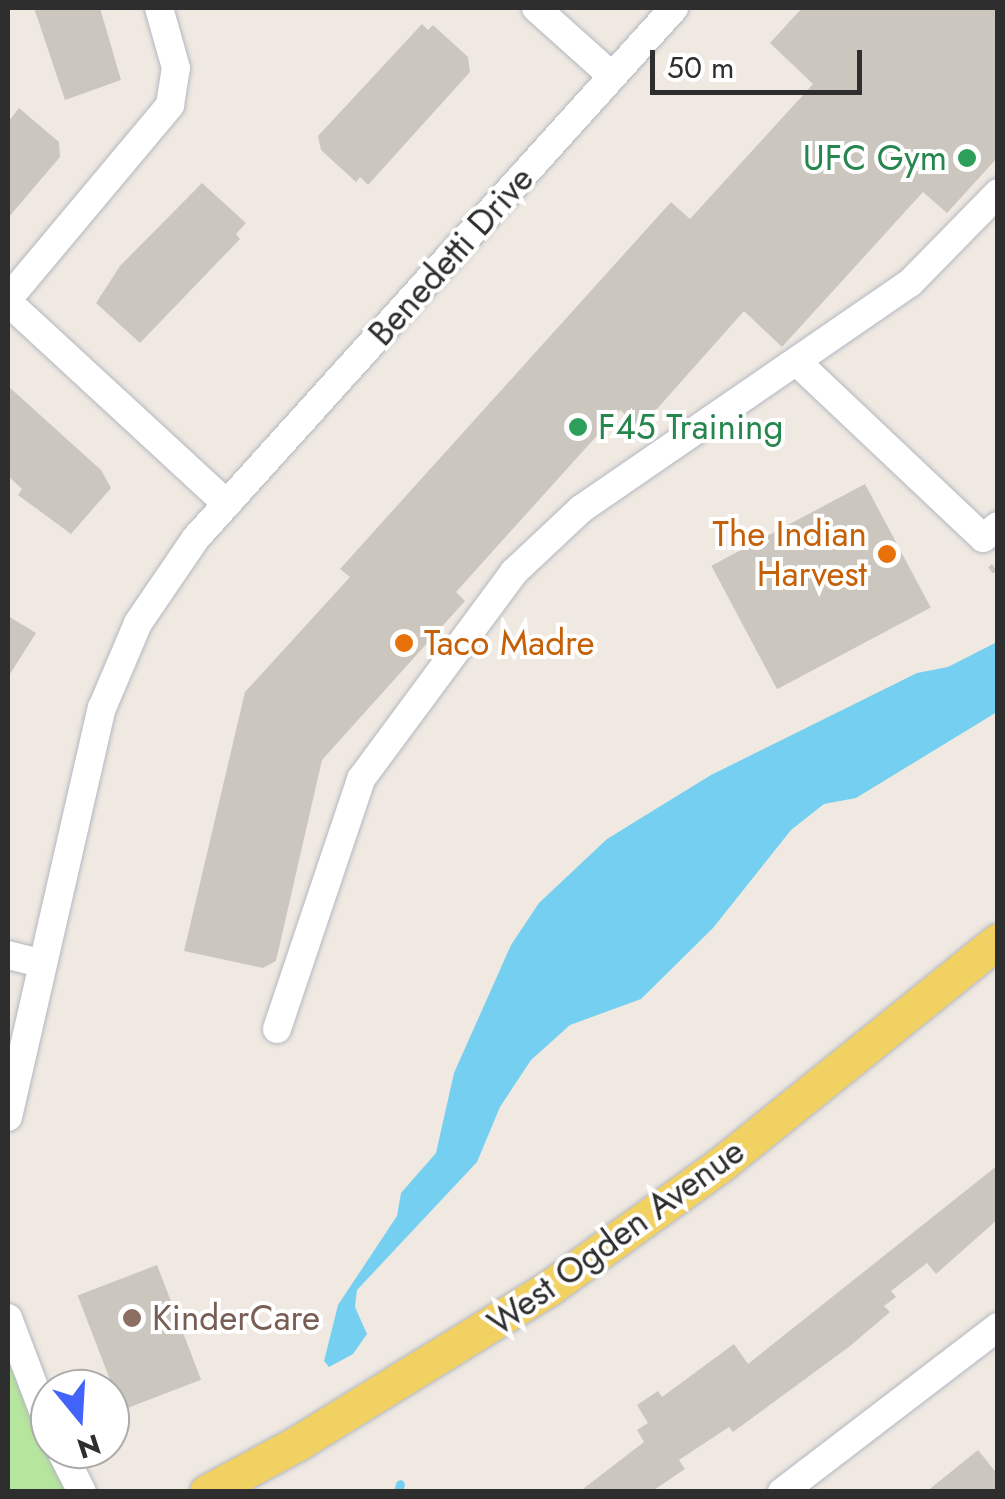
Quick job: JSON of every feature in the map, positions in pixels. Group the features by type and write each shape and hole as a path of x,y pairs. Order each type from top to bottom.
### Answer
{"main road":[{"name":"West Ogden Avenue","path":"206,1492 474,1338 563,1278 719,1166 998,941"}],"street":[{"path":"159,8 176,68 170,105 8,300 227,504"},
{"path":"536,8 612,76"},
{"name":"Benedetti Drive","path":"8,1117 39,963 117,666 160,588 227,504 674,8"},
{"path":"276,1028 361,779 514,572 581,510 910,283 998,193"},
{"path":"797,362 983,538 998,526"},
{"path":"8,955 39,963"},
{"path":"8,1318 30,1376"},
{"path":"782,1492 998,1327"},
{"path":"70,1469 82,1492"}],"green space":[{"path":"8,1313 31,1369 30,1469 72,1469 81,1491 8,1491"}],"water":[{"path":"997,642 997,712 856,798 824,804 791,830 713,928 641,999 570,1025 531,1060 500,1107 477,1162 357,1290 355,1307 367,1334 353,1354 329,1367 324,1361 338,1305 397,1216 401,1193 436,1153 454,1073 511,945 539,903 607,839 711,775 917,673 948,667"}],"building":[{"path":"34,8 100,8 121,80 65,100"},
{"path":"802,8 998,8 998,157 947,213 923,192 782,347 744,311 640,428 620,410 456,592 465,601 322,760 276,961 263,968 184,951 245,692 350,577 340,569 671,202 690,219 813,84 770,43"},
{"path":"422,24 428,30 433,25 468,57 470,72 368,185 360,177 356,182 321,150 318,136"},
{"path":"19,108 59,142 60,157 8,218 8,122"},
{"path":"202,183 246,223 236,234 240,239 140,343 96,303 120,266"},
{"path":"8,386 101,470 111,488 71,534 18,495 22,489 8,476"},
{"path":"865,484 931,608 777,689 711,566"},
{"path":"8,616 36,633 8,677"},
{"path":"998,1165 998,1219 936,1274 927,1263 891,1291 896,1297 884,1306 890,1312 850,1346 733,1432 729,1427 679,1460 685,1469 651,1492 579,1492 644,1442 637,1430 648,1423 637,1405 658,1391 662,1397 734,1344 748,1364"},
{"name":"KinderCare","path":"157,1265 201,1380 130,1407 130,1369 106,1369 78,1295"},
{"path":"978,1450 998,1475 998,1492 926,1492"}],"waterway":[{"path":"398,1492 400,1484"}],"place":[{"name":"UFC Gym","path":"967,158"},
{"name":"F45 Training","path":"578,427"},
{"name":"The Indian Harvest","path":"887,554"},
{"name":"Taco Madre","path":"404,643"},
{"name":"KinderCare","path":"132,1318"}]}
